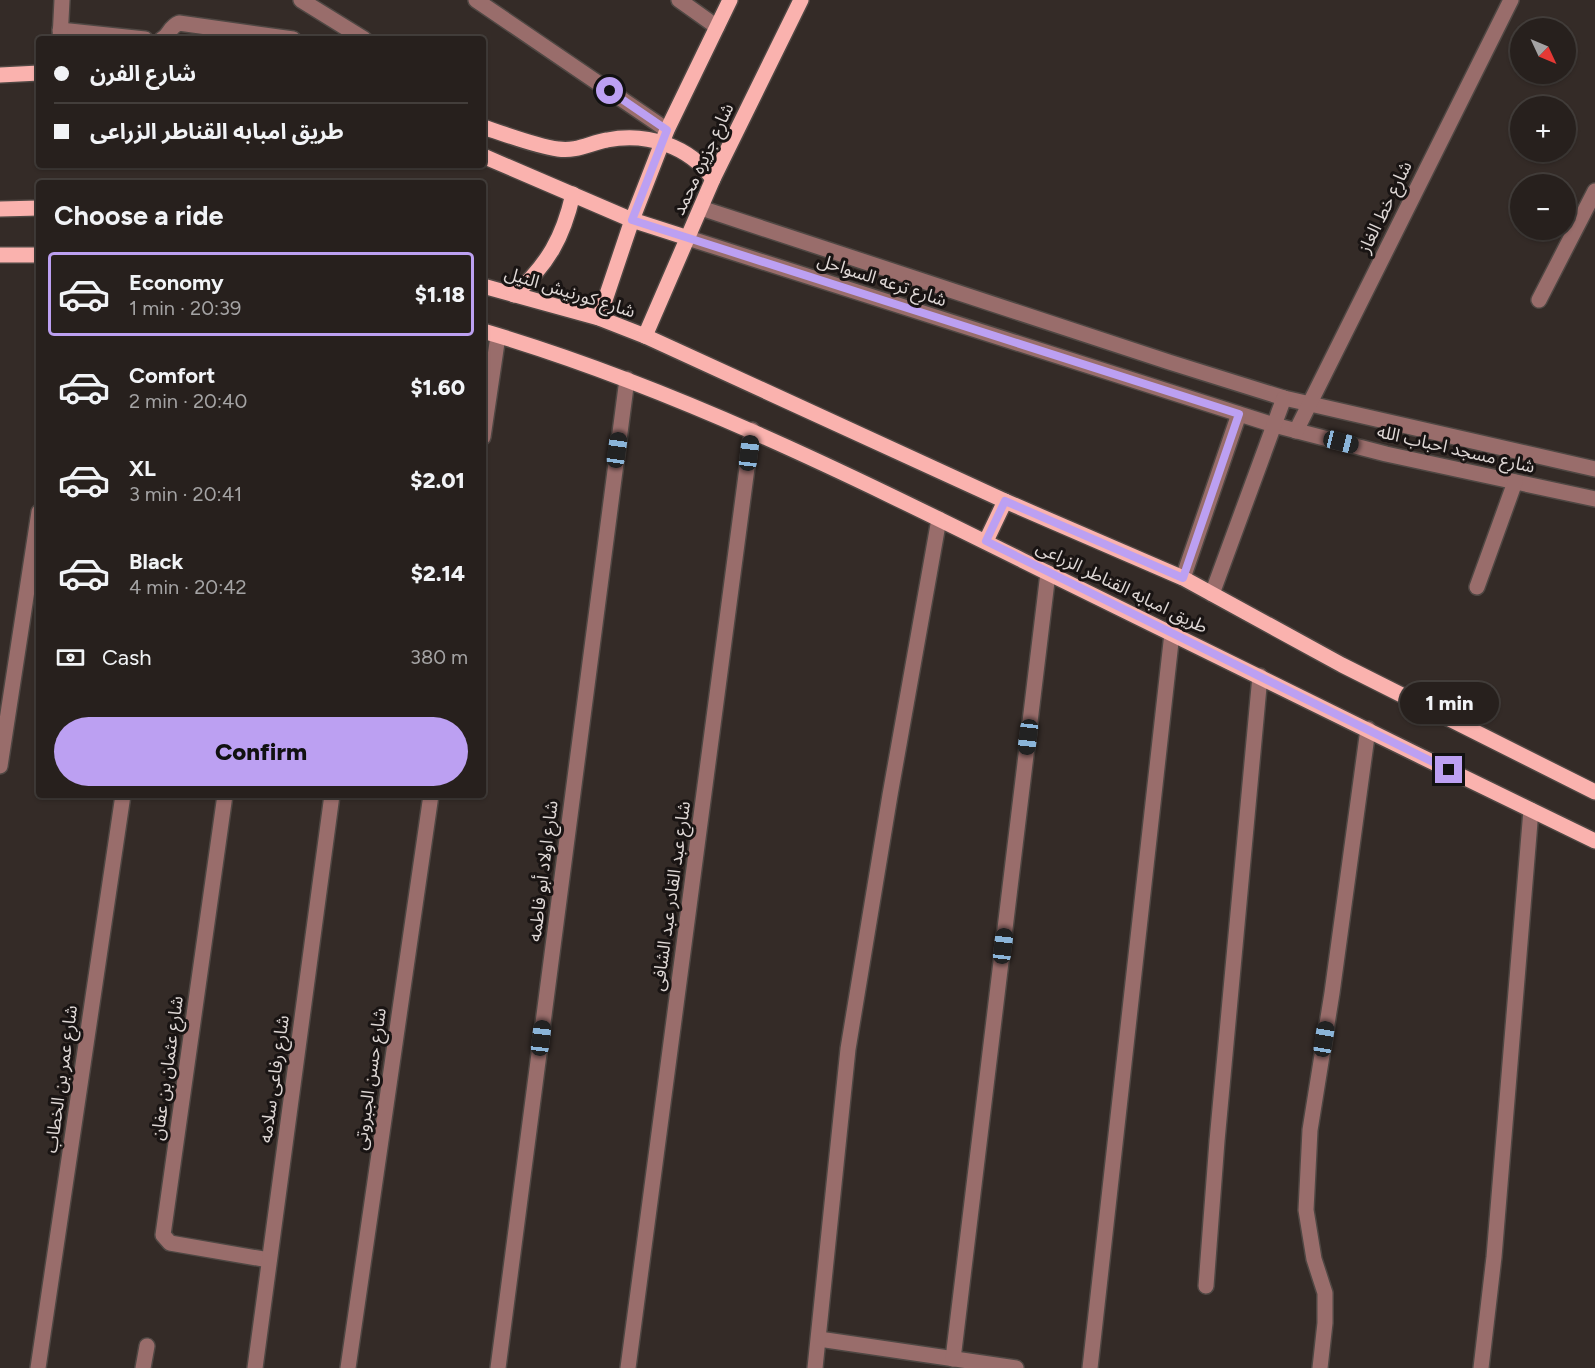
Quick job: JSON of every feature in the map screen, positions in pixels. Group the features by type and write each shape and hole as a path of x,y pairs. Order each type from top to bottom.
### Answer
{"main road":[{"path":"599,318 632,220 665,137 730,0"},
{"name":"شارع جزيره محمد","path":"645,336 713,178 801,0"},
{"path":"0,75 36,73"},
{"path":"486,128 557,149 572,150 624,137 665,137 705,168 713,178"},
{"name":"شارع ترعه السواحل","path":"486,157 632,220 688,238"},
{"path":"514,295 532,279 547,260 559,239 573,194"},
{"path":"0,209 36,208"},
{"path":"0,255 36,255"},
{"name":"شارع كورنيش النيل","path":"486,287 599,318 645,336"},
{"path":"490,333 627,379"},
{"name":"طريق امبابه القناطر الزراعى","path":"645,336 1005,501 1183,578 1342,665 1595,792"},
{"name":"طريق امبابه القناطر الزراعى","path":"627,379 752,430 986,541 1595,841"},
{"path":"986,541 1005,501"}],"street":[{"path":"62,0 60,35 81,36"},
{"path":"301,0 359,36"},
{"path":"476,0 665,137"},
{"path":"679,0 717,27"},
{"name":"شارع خط الغاز","path":"1296,431 1511,0"},
{"path":"165,36 174,25 179,23 190,32 249,36"},
{"path":"1539,300 1595,191"},
{"name":"شارع ترعه السواحل","path":"701,208 1284,398"},
{"name":"شارع ترعه السواحل","path":"688,238 1274,425"},
{"path":"486,392 490,333"},
{"name":"شارع اولاد أبو فاطمه","path":"498,1368 627,379"},
{"path":"1212,594 1284,398"},
{"name":"شارع مسجد احباب الله","path":"1284,398 1595,469"},
{"path":"1183,578 1239,414"},
{"name":"شارع مسجد احباب الله","path":"1274,425 1595,499"},
{"name":"شارع عبد القادر عبد الشافى","path":"628,1368 752,430"},
{"path":"1477,587 1515,482"},
{"path":"815,1368 848,1049 939,519"},
{"path":"0,766 36,532"},
{"path":"953,1359 1048,573"},
{"path":"1090,1368 1172,633"},
{"path":"1206,1286 1260,676"},
{"path":"1320,1368 1325,1323 1325,1293 1314,1259 1306,1210 1310,1130 1332,993 1368,729"},
{"name":"شارع عمر بن الخطاب","path":"38,1368 123,798"},
{"name":"شارع عثمان بن عفان","path":"225,798 163,1235 170,1243 269,1260"},
{"name":"شارع رفاعى سلامه","path":"255,1368 332,798"},
{"name":"شارع حسن الجبروتى","path":"348,1368 431,798"},
{"path":"1480,1368 1494,1257 1531,810"},
{"path":"819,1339 1016,1368"},
{"path":"143,1368 147,1346"}],"route":[{"path":"610,91 667,130 632,220 1239,414 1183,578 1005,501 986,541 1449,770"}]}
